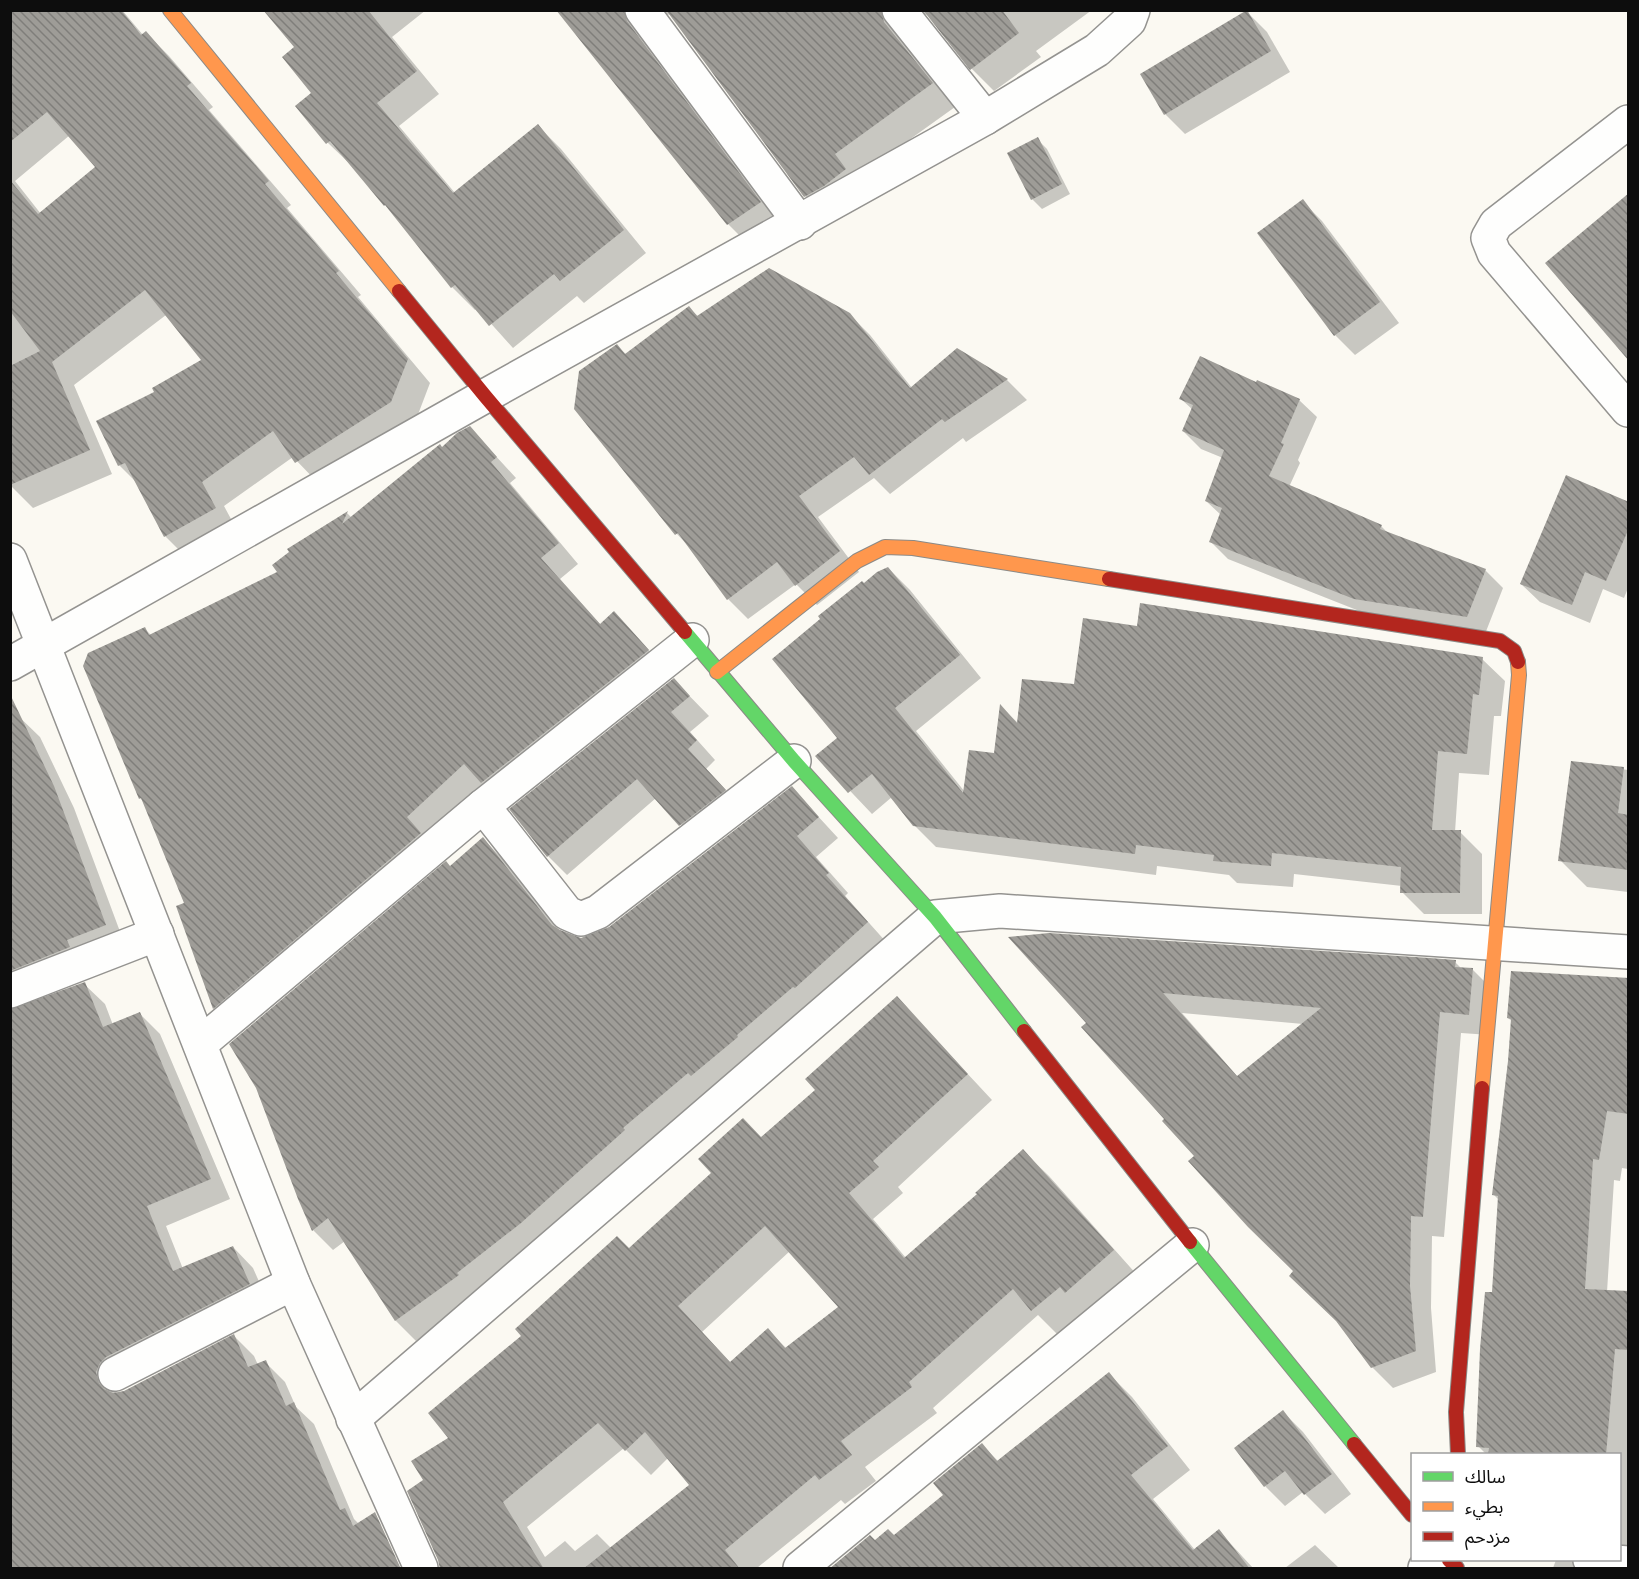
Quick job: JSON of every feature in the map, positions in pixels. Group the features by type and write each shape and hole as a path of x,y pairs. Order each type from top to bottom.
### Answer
{"street":[{"path":"170,10 485,396 692,639 717,672 935,918 1192,1245 1411,1513"},
{"path":"642,10 800,223"},
{"path":"899,10 985,118"},
{"path":"10,664 985,118 1097,50 1129,21 1133,10"},
{"path":"1627,127 1496,224 1488,238 1494,253 1629,410"},
{"path":"717,672 857,561 885,548 924,550 1500,641 1513,648 1518,660 1520,675 1494,943 1456,1412 1458,1453"},
{"path":"10,560 293,1283 422,1569"},
{"path":"200,1044 483,806 692,639"},
{"path":"483,806 567,913 581,919 598,912 794,761"},
{"path":"354,1419 935,918 1000,911 1629,952"},
{"path":"10,992 157,934"},
{"path":"800,1569 1192,1245"},
{"path":"115,1374 293,1283"},
{"path":"1603,1561 1629,1563"}],"building":[{"path":"10,10 121,10 141,35 146,31 191,83 187,86 269,181 265,184 339,271 336,273 408,359 391,402 295,463 273,431 202,482 216,508 164,537 125,463 118,466 96,421 154,392 152,388 201,360 145,290 52,362 90,450 10,485 10,366 40,351 10,311 10,180 38,214 95,167 47,112 10,142"},
{"path":"263,10 368,10 417,71 377,103 453,193 538,124 624,230 560,281 554,274 489,326 455,285 451,288 385,205 330,141 326,144 295,106 311,93 282,57 294,47"},
{"path":"556,10 624,10 627,21 761,202 727,225"},
{"path":"666,10 881,10 884,22 933,83 835,154 846,169 824,186 804,197"},
{"path":"923,10 1002,10 1019,33 970,70"},
{"path":"1247,10 1271,51 1164,115 1140,74"},
{"path":"1038,137 1062,184 1031,200 1007,153"},
{"path":"1629,193 1629,361 1545,263"},
{"path":"1303,199 1380,302 1334,336 1257,233"},
{"path":"769,268 850,313 910,388 957,348 1008,379 945,422 942,419 869,475 854,457 799,496 840,551 795,586 777,562 727,600 678,533 675,535 574,409 579,371 617,344 625,354 689,306 697,316"},
{"path":"1200,356 1300,399 1281,443 1284,444 1269,476 1382,525 1380,529 1486,569 1467,617 1354,599 1209,542 1222,508 1205,501 1224,450 1182,431 1193,405 1179,399"},
{"path":"470,426 497,457 491,462 559,543 541,558 600,624 614,611 649,650 481,783 464,764 407,817 421,833 213,1009 176,906 184,903 83,666 88,653 145,627 149,635 277,572 272,565 289,552 287,549 348,511 342,524 440,444 442,447 457,433"},
{"path":"1566,475 1629,502 1629,528 1606,581 1585,572 1572,605 1520,584"},
{"path":"888,567 960,655 895,708 963,793 969,750 994,753 1000,704 1017,723 1022,679 1074,684 1083,618 1137,626 1140,603 1483,657 1479,695 1473,694 1467,754 1438,751 1432,830 1461,830 1460,893 1400,893 1401,867 1272,853 1271,866 1213,861 1214,855 1136,845 1135,854 913,826 872,774 848,793 815,756 837,738 772,659 820,619 818,616 862,581 864,583 877,572"},
{"path":"674,678 690,696 671,712 697,740 688,749 726,790 679,826 637,779 547,857 509,809"},
{"path":"10,694 54,786 106,925 67,940 70,947 10,971"},
{"path":"1571,761 1624,767 1618,813 1629,815 1629,870 1558,861"},
{"path":"792,786 819,817 797,836 829,873 826,875 868,922 795,988 793,987 737,1035 738,1037 691,1076 688,1073 623,1128 625,1130 521,1223 457,1273 459,1275 395,1321 328,1218 312,1231 256,1088 229,1044 446,861 450,866 483,837 552,925 581,938 609,927"},
{"path":"1049,933 1430,958 1456,960 1455,967 1473,968 1469,1015 1440,1012 1423,1217 1411,1216 1410,1286 1416,1351 1371,1368 1336,1321 1289,1276 1293,1271 1248,1227 1188,1161 1194,1156 1162,1121 1164,1119 1081,1027 1086,1023 1008,937","holes":["1163,993 1321,1008 1237,1076"]},
{"path":"1511,971 1629,978 1629,1114 1607,1111 1599,1160 1593,1159 1585,1289 1629,1291 1629,1350 1615,1349 1606,1453 1488,1453 1489,1448 1476,1447 1485,1292 1492,1292 1498,1196 1492,1195 1508,1061 1511,1019 1507,1018"},
{"path":"85,982 103,1027 140,1012 211,1179 147,1206 173,1271 233,1246 250,1284 106,1357 96,1372 99,1383 104,1389 113,1393 124,1391 234,1334 248,1367 266,1360 286,1406 294,1402 340,1510 345,1508 353,1526 375,1512 401,1569 10,1569 10,1009"},
{"path":"897,996 968,1074 873,1161 879,1167 849,1193 904,1258 977,1194 975,1193 1023,1149 1114,1250 1065,1293 1060,1287 1031,1311 1013,1289 909,1382 912,1387 841,1441 852,1455 819,1480 815,1475 725,1550 740,1569 583,1569 689,1485 645,1432 625,1451 598,1423 503,1502 544,1569 440,1569 407,1491 423,1480 411,1461 448,1438 428,1413 521,1336 515,1329 617,1236 629,1248 711,1173 698,1159 743,1118 761,1137 815,1090 805,1079","holes":["765,1226 838,1307 785,1348 768,1328 730,1362 678,1306"]},
{"path":"1109,1372 1168,1446 1131,1475 1193,1550 1219,1529 1250,1569 829,1569 870,1535 875,1540 888,1529 894,1535 943,1495 933,1483 982,1443 997,1461"},
{"path":"1283,1410 1332,1474 1304,1495 1285,1471 1264,1487 1234,1448"}],"traffic: fast":[{"path":"685,632 794,761 935,917 1024,1031"},
{"path":"1190,1242 1354,1444"}],"traffic: slow":[{"path":"170,10 399,291"},
{"path":"717,672 857,561 885,547 913,548 1109,579"},
{"path":"1482,1088 1519,675 1518,662"}],"traffic: jam":[{"path":"399,291 685,632"},
{"path":"1109,579 1500,641 1514,651 1518,662"},
{"path":"1024,1031 1190,1242"},
{"path":"1458,1453 1456,1412 1482,1088"},
{"path":"1354,1444 1411,1514"},
{"path":"1450,1561 1457,1568"}]}
